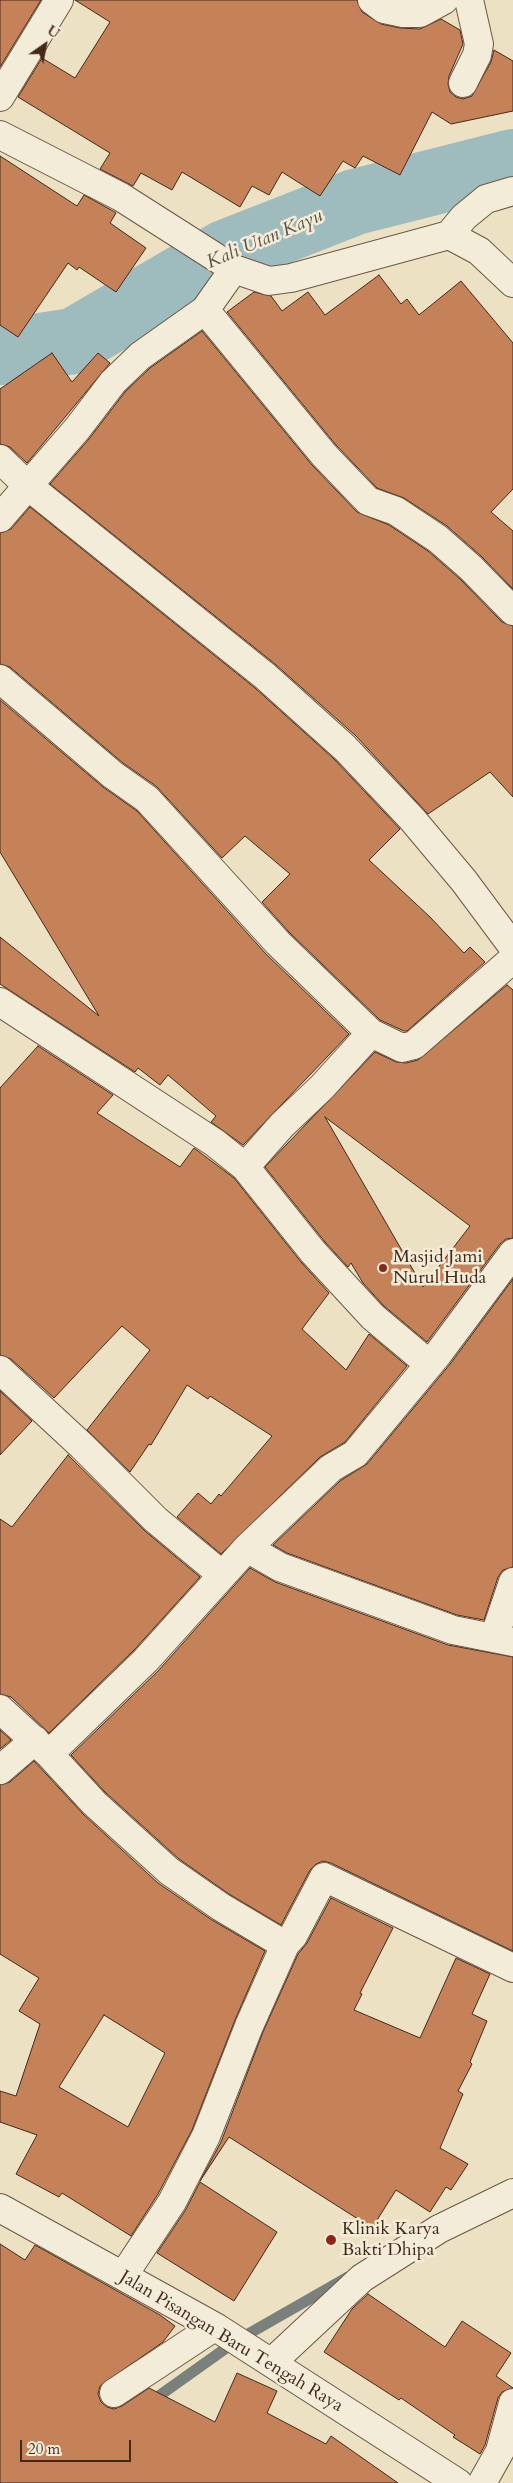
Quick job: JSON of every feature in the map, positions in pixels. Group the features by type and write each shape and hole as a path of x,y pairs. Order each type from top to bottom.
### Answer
{"street":[{"path":"0,97 59,0"},
{"path":"372,0 384,8 403,13 420,12 444,0"},
{"path":"463,83 477,55 479,44 469,0"},
{"path":"0,135 121,197 232,268 269,281 290,278 449,235 464,216 486,199 513,191"},
{"path":"449,235 479,251 513,283"},
{"path":"0,518 78,429 113,382 140,356 206,310 232,268"},
{"path":"206,310 324,455 368,501 396,511 438,539 471,568 513,611"},
{"path":"0,459 27,485 230,646 345,748 412,819 464,881 513,947"},
{"path":"0,679 113,775 147,799 278,943 370,1033 402,1048 414,1045 513,959"},
{"path":"0,1002 215,1142 245,1167 313,1252 372,1317 430,1364"},
{"path":"245,1167 282,1125 322,1087 370,1033"},
{"path":"0,1770 42,1747 146,1660 246,1548 331,1468 355,1454 430,1364 513,1254"},
{"path":"0,1370 82,1446 156,1520 221,1574"},
{"path":"246,1548 280,1567 453,1630 504,1640 513,1582"},
{"path":"0,1709 42,1747 94,1803 169,1871 220,1907 285,1945"},
{"path":"123,2276 172,2202 206,2136 249,2026 285,1945 293,1936 324,1877 513,1968"},
{"path":"262,2356 362,2278 439,2229 508,2199"},
{"name":"Jalan Pisangan Baru Tengah Raya","path":"0,2208 262,2356 458,2483"},
{"path":"114,2393 215,2328"},
{"path":"482,2483 500,2451 513,2403"}],"building":[{"path":"0,0 41,0 0,67"},
{"path":"75,0 357,0 362,12 381,24 400,28 420,29 441,19 460,30 463,44 449,76 450,92 456,97 463,99 472,96 491,62 494,50 513,61 513,111 451,124 432,112 400,175 363,156 355,168 343,161 320,196 282,172 269,195 252,186 240,207 182,172 172,190 141,173 133,186 100,169 110,153 18,97 42,58 75,78 110,22"},
{"path":"0,156 77,206 84,195 113,211 116,213 110,223 146,248 116,292 79,267 77,270 68,263 18,337 0,325"},
{"path":"379,275 401,304 407,299 419,315 461,281 513,343 513,489 491,512 513,531 513,589 481,556 447,526 404,498 377,488 336,445 227,312 254,292 271,296 282,311 308,292 325,315"},
{"path":"202,331 312,465 357,512 389,525 428,551 460,579 502,622 513,626 513,797 490,772 428,814 356,736 275,664 50,484 89,439 125,392 150,368"},
{"path":"52,353 72,382 98,353 110,363 27,463 10,447 0,444 0,389"},
{"path":"30,507 255,688 334,759 400,829 369,860 430,917 464,953 470,947 485,962 407,1031 380,1020 289,932 262,902 290,874 245,836 222,858 156,786 123,763 10,667 0,664 0,533 11,529"},
{"path":"0,700 103,787 137,811 266,954 349,1034 243,1145 211,1122 216,1116 168,1075 160,1085 138,1068 135,1072 0,984 0,937 99,1016 0,852"},
{"path":"507,985 513,990 513,1238 506,1239 500,1244 427,1342 384,1306 363,1283 351,1263 348,1267 325,1242 265,1167 375,1052 396,1062 406,1063 418,1060","holes":["325,1117 470,1226 423,1287"]},
{"path":"38,1046 113,1095 97,1113 180,1167 194,1148 234,1178 301,1262 329,1293 302,1329 346,1370 369,1334 407,1366 345,1442 320,1457 221,1554 177,1517 198,1493 211,1504 219,1494 221,1496 272,1436 210,1396 208,1399 187,1385 151,1445 149,1444 130,1472 87,1430 150,1350 122,1326 54,1398 11,1359 0,1355 0,1088"},
{"path":"513,1279 513,1567 503,1570 498,1577 484,1620 457,1615 287,1553 273,1545 340,1481 367,1464 451,1363"},
{"path":"0,1391 32,1421 0,1455"},
{"path":"68,1455 145,1531 200,1577 135,1649 49,1733 11,1697 0,1694 0,1519 12,1527"},
{"path":"250,1568 275,1582 448,1645 513,1657 513,1951 331,1863 323,1861 316,1864 310,1870 281,1925 229,1894 179,1859 105,1792 71,1755 158,1671"},
{"path":"0,1730 11,1740 0,1749"},
{"path":"34,1761 84,1815 158,1883 212,1920 265,1951 235,2020 192,2130 158,2194 131,2236 62,2193 59,2197 16,2174 37,2135 0,2122 0,2091 16,2096 40,2024 19,2011 39,1978 0,1954 0,1785 10,1782","holes":["104,2015 165,2053 128,2127 59,2087"]},
{"path":"331,1898 393,1928 360,1993 362,1994 354,2010 420,2038 456,1958 490,1974 472,2014 487,2021 470,2062 472,2064 458,2091 463,2094 440,2148 468,2164 451,2190 446,2187 430,2212 396,2190 372,2228 229,2137 200,2181 221,2142 263,2032 298,1954 307,1943"},
{"path":"200,2182 277,2232 234,2301 157,2253 185,2211"},
{"path":"0,2244 25,2260 35,2245 160,2315 175,2326 163,2342 100,2386 98,2394 101,2402 107,2407 114,2409 122,2406 149,2388 215,2422 237,2373 277,2391 267,2413 326,2444 331,2436 398,2483 0,2483"},
{"path":"368,2294 445,2347 462,2321 511,2353 496,2376 513,2388 502,2392 498,2398 485,2445 480,2454 453,2437 455,2435 401,2398 399,2400 324,2352 352,2309"}],"waterway":[{"name":"Kali Utan Kayu","path":"0,352 74,341 225,253 355,202 513,162"},
{"path":"149,2403 236,2341 348,2277"}],"place":[{"name":"Masjid Jami Nurul Huda","path":"383,1268"},
{"name":"Klinik Karya Bakti Dhipa","path":"331,2240"}]}
